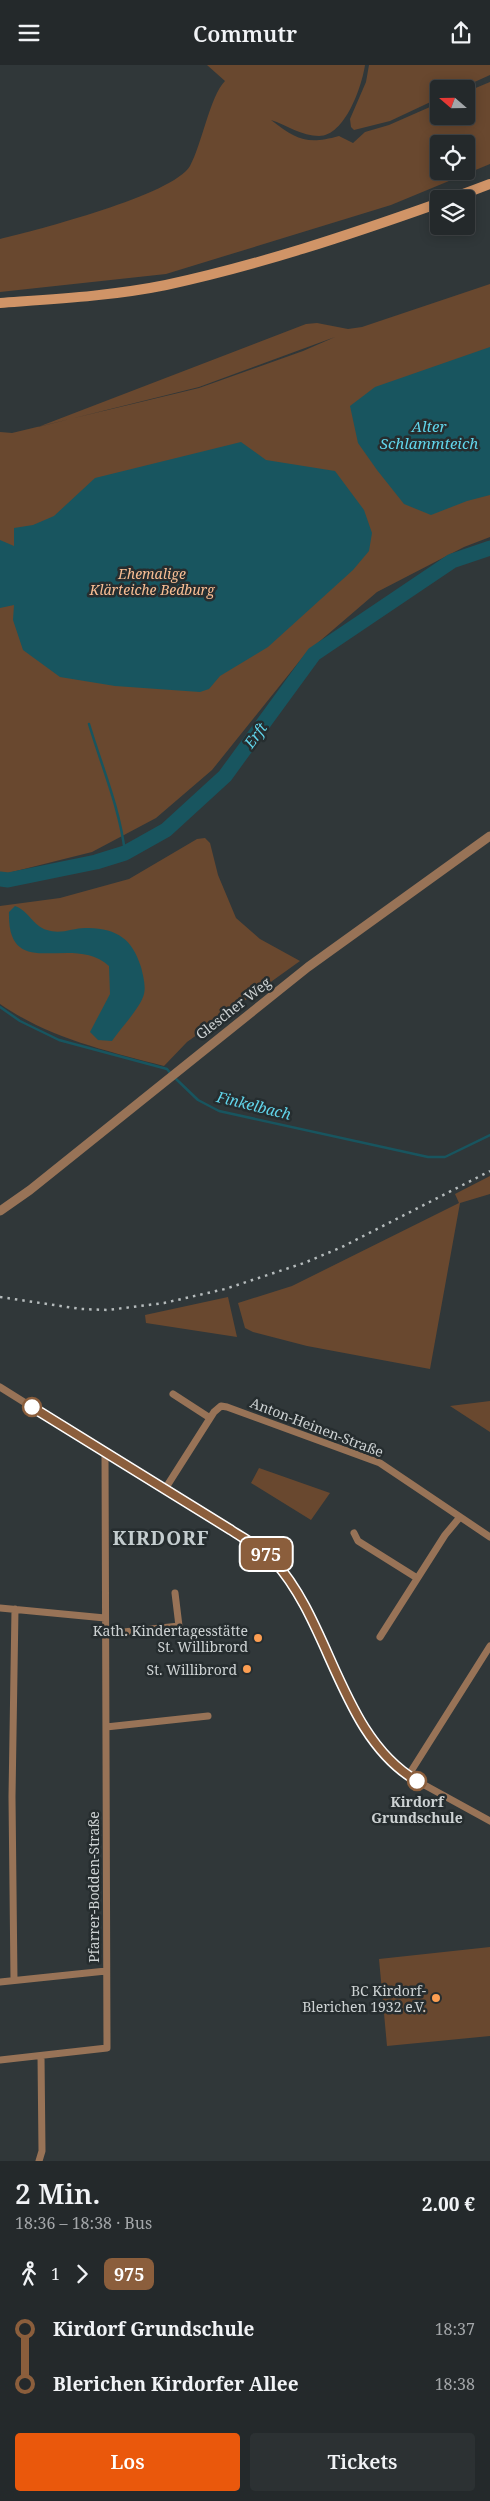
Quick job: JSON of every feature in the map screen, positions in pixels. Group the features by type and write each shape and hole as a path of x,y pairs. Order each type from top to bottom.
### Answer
{"main road":[{"path":"474,190 490,184"},
{"path":"0,303 79,297 165,285 323,244 430,206"}],"street":[{"name":"Glescher Weg","path":"0,1211 30,1190 166,1079 336,946 490,836"},
{"path":"0,1387 262,1551 284,1574 308,1614 325,1651 372,1740 395,1766 408,1776 490,1821"},
{"path":"165,1489 210,1418 173,1394"},
{"name":"Anton-Heinen-Straße","path":"210,1418 221,1406 227,1407 380,1463 490,1537"},
{"name":"Pfarrer-Bodden-Straße","path":"42,2056 107,2048 104,1451"},
{"path":"380,1637 445,1535 460,1517"},
{"path":"354,1533 358,1541 417,1578"},
{"path":"105,1634 179,1626 175,1593"},
{"path":"0,1608 105,1619"},
{"path":"14,1981 12,1797 15,1609"},
{"path":"408,1776 490,1646"},
{"path":"106,1727 208,1716"},
{"path":"0,1982 106,1971"},
{"path":"0,2060 42,2056 42,2151 39,2161"}],"green space":[{"path":"207,65 365,65 351,108 337,128 328,134 313,136 271,120 288,132 303,139 319,140 339,136 353,143 365,132 389,125 430,107 430,125 475,125 475,88 490,82 490,164 475,170 475,135 430,135 430,180 451,180 391,205 166,274 0,292 0,239 102,210 158,188 178,177 190,166 210,109 225,81"},
{"path":"369,65 490,65 490,75 475,82 475,80 430,80 430,102 390,121 354,130 351,127 350,119 366,82"},
{"name":"Ehemalige Klärteiche Bedburg","path":"490,284 490,537 464,547 377,592 306,653 212,770 156,818 92,852 8,873 0,872 0,432 12,433 40,426 306,324 317,323 348,329 362,327","holes":["335,337 303,351 199,388 71,419 199,387"]},
{"path":"205,838 210,843 218,875 236,918 260,939 300,961 187,1042 164,1066 100,1049 58,1035 19,1016 0,1004 0,906 60,898 129,879 197,839"},
{"path":"490,1176 490,1194 460,1203 430,1369 307,1346 253,1332 245,1328 238,1303 292,1286 459,1203 455,1194"},
{"path":"228,1297 237,1337 146,1323 145,1315"},
{"path":"490,1401 490,1432 450,1406"},
{"path":"259,1468 330,1493 311,1520 251,1483"},
{"name":"BC Kirdorf- Blerichen 1932 e.V.","path":"490,1947 490,2036 387,2046 379,1959"}],"water":[{"name":"Alter Schlammteich","path":"490,347 490,495 467,501 431,515 404,504 358,443 350,406 375,387"},
{"path":"241,442 266,460 335,471 364,510 372,533 369,551 353,570 268,647 220,676 209,689 200,692 115,686 60,677 23,650 13,620 14,605 0,608 0,540 14,546 14,528 33,525 54,516 95,478"},
{"path":"15,906 47,930 58,932 88,928 99,929 116,933 133,949 142,970 145,991 135,1011 112,1041 98,1040 90,1032 110,994 109,966 94,957 78,953 30,952 19,946 11,934 9,912"}],"waterway":[{"name":"Erft","path":"0,879 8,880 96,862 125,853 166,830 225,776 314,654 452,561 490,548"},
{"path":"89,724 115,804 125,853"},
{"name":"Finkelbach","path":"0,1007 20,1021 59,1040 167,1069 171,1074"},
{"name":"Finkelbach","path":"175,1078 198,1100 219,1111 428,1157 445,1157 490,1135"}],"railway":[{"path":"0,1297 81,1309 108,1310 164,1303 225,1289 304,1263 342,1247 490,1171"}],"bus line":[{"name":"975","path":"32,1407 231,1530 274,1561 308,1614 325,1651 372,1740 395,1766 417,1781"}],"place":[{"name":"Kath. Kindertagesstätte St. Willibrord","path":"258,1638"},
{"name":"St. Willibrord","path":"247,1669"},
{"name":"Kirdorf Grundschule","path":"417,1781"},
{"name":"BC Kirdorf- Blerichen 1932 e.V.","path":"436,1998"}],"district":[{"name":"KIRDORF","path":"161,1538"}]}
